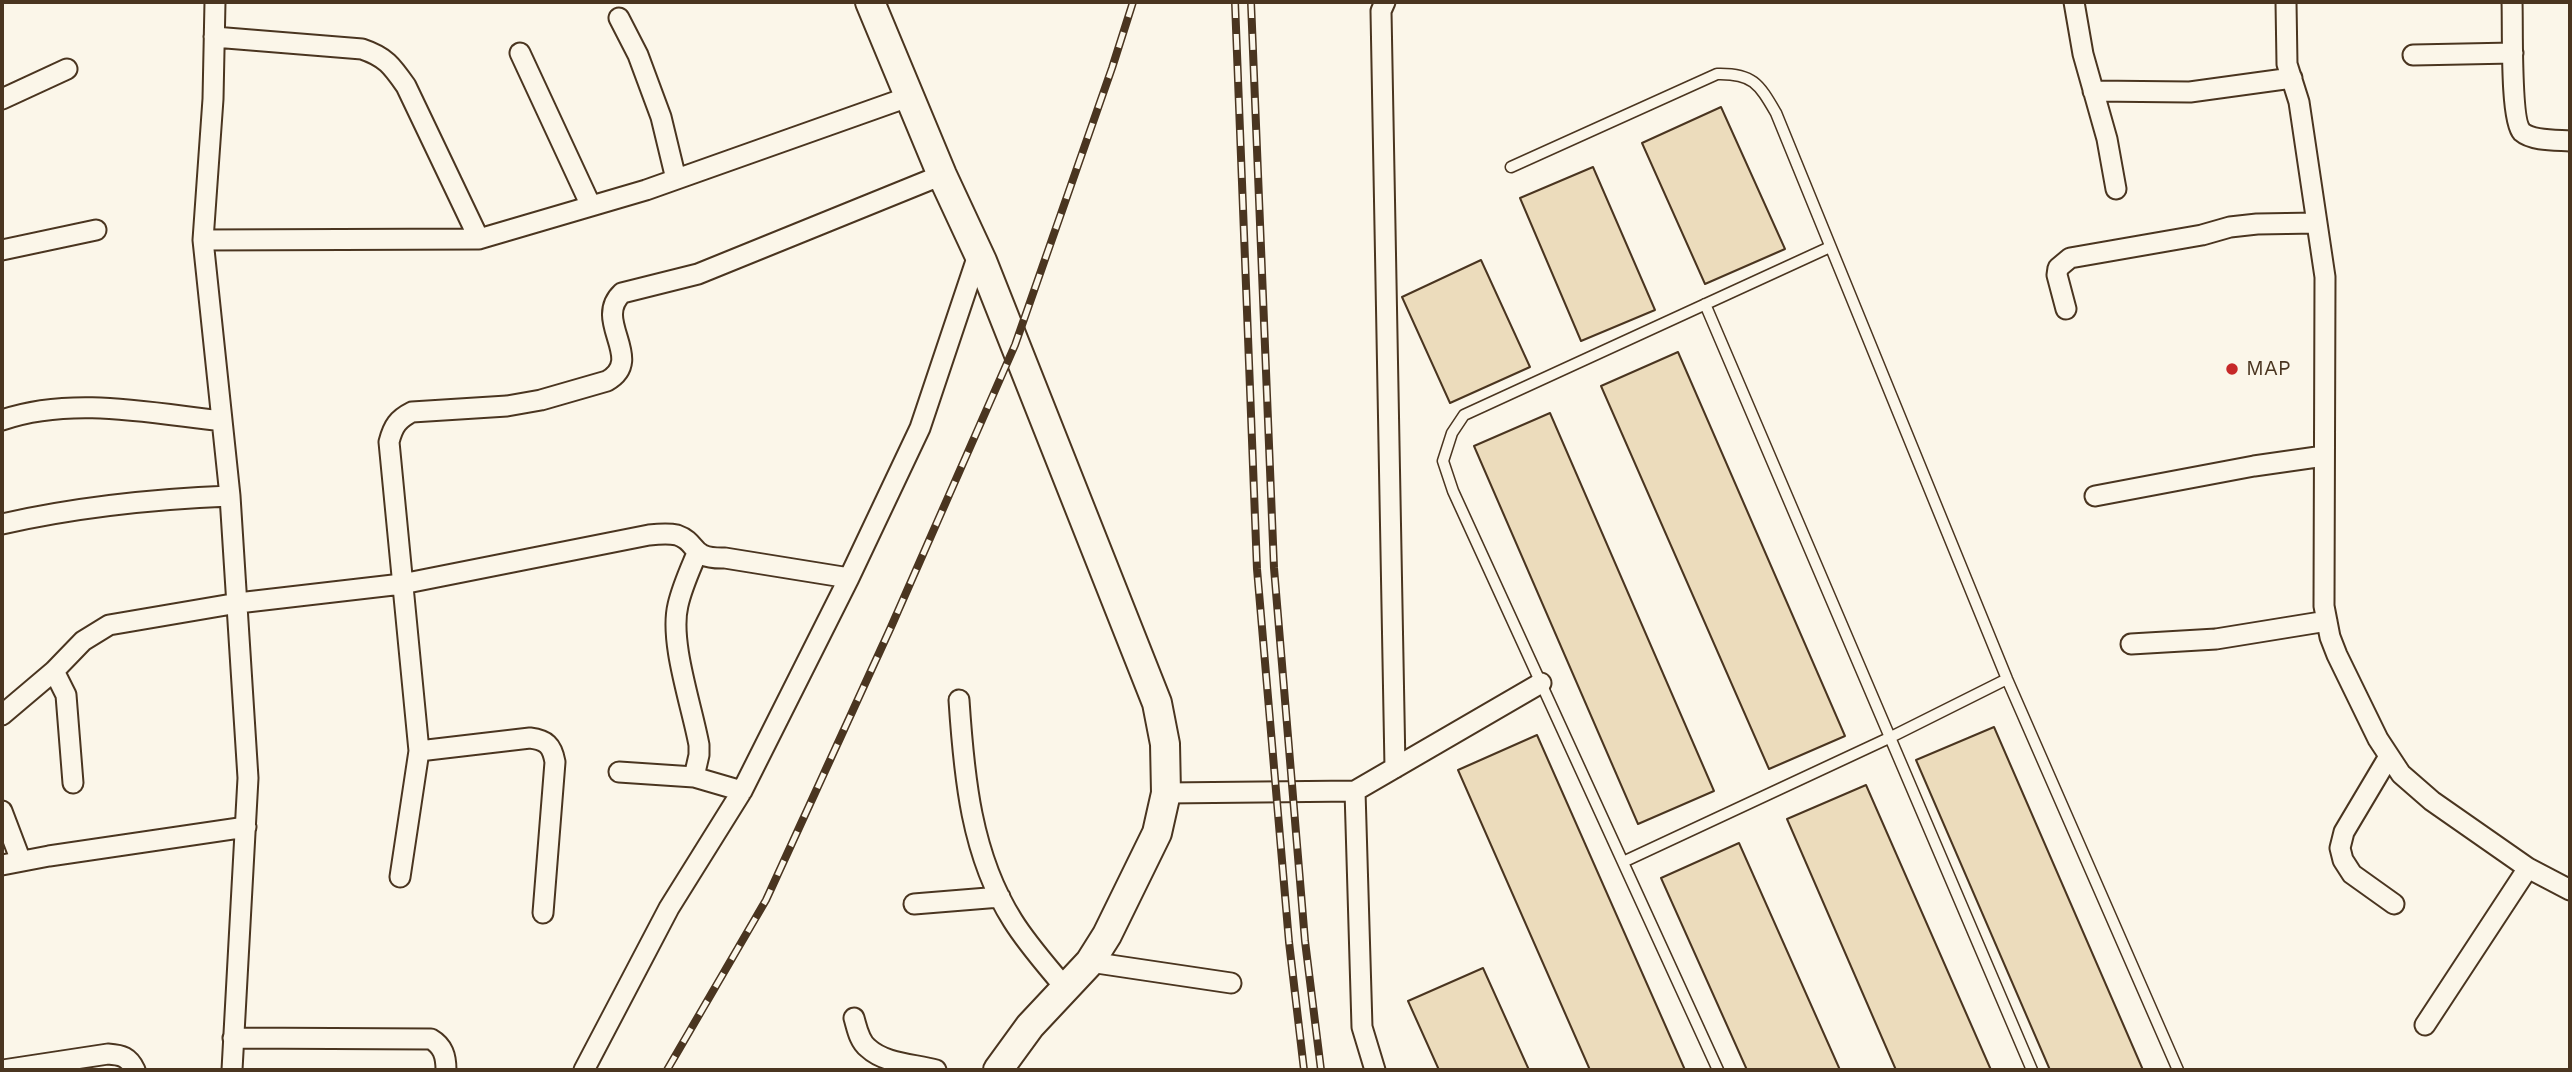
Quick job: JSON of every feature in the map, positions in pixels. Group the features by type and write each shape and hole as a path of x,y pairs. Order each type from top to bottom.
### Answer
{"street":[{"path":"215,2 213,99 203,240 230,496 248,786 232,1070"},
{"path":"870,2 942,175 979,252 1157,703 1165,744 1166,793 1157,833 1107,934 1090,962 1030,1026 998,1070"},
{"path":"1385,2 1381,11 1381,24 1395,768"},
{"path":"2074,2 2083,54 2107,139 2116,189"},
{"path":"2286,2 2286,50 2299,102 2325,277 2324,606 2330,637 2388,758 2414,787 2528,867 2570,890"},
{"path":"2512,2 2515,108 2518,126 2524,134 2570,141"},
{"path":"619,18 638,55 661,117 676,179"},
{"path":"214,37 362,49 380,55 392,66 406,86 479,239"},
{"path":"520,53 591,206"},
{"path":"2413,55 2514,53"},
{"path":"2,99 67,69"},
{"path":"2093,91 2190,92 2292,78"},
{"path":"203,240 479,239 676,179 911,96"},
{"path":"400,877 419,751 389,442 393,428 401,417 412,412 507,406 541,400 607,381 616,375 622,366 611,308 614,300 622,293 698,274 942,175"},
{"path":"2066,309 2057,275 2058,268 2070,258 2202,235 2230,227 2316,223"},
{"path":"2,250 96,230"},
{"path":"584,1070 669,908 743,791 849,578 920,428 979,252"},
{"path":"2,420 19,414 78,408 222,421"},
{"path":"2095,496 2254,466 2324,456"},
{"path":"2,524 84,508 158,498 230,496"},
{"path":"2,715 54,671 83,641 109,625 238,603 402,584 649,535 675,535 685,539 697,553 708,558 725,558 849,578"},
{"path":"694,777 699,745 677,640 676,621 678,606 697,553"},
{"path":"2131,644 2216,639 2327,621"},
{"path":"54,671 66,695 73,783"},
{"path":"1166,793 1355,791 1541,683"},
{"path":"959,700 964,771 972,821 1000,897 1013,922 1066,989"},
{"path":"419,751 530,738 543,740 552,749 555,762 542,914"},
{"path":"2388,758 2344,832 2340,848 2343,860 2352,874 2394,904"},
{"path":"619,772 694,777 743,791"},
{"path":"1355,791 1362,1027 1375,1070"},
{"path":"2,811 11,863 246,827"},
{"path":"2426,1025 2528,867"},
{"path":"914,904 1000,897"},
{"path":"1090,962 1231,983"},
{"path":"854,1018 859,1036 867,1048 887,1059 936,1070"},
{"path":"233,1038 431,1039 438,1043 444,1052 446,1070"},
{"path":"3,1070 108,1054 128,1058 135,1070"}],"lane":[{"path":"1511,167 1717,74 1738,73 1761,87 1776,113 2007,678 2178,1070"},
{"path":"1718,1070 1443,461 1452,433 1464,415 1830,247"},
{"path":"1705,304 2032,1070"},
{"path":"1623,862 1891,737 2007,678"}],"building":[{"path":"1721,107 1785,249 1705,284 1642,143"},
{"path":"1593,167 1655,310 1581,341 1520,198"},
{"path":"1481,260 1530,367 1450,403 1402,297"},
{"path":"1678,352 1845,736 1769,769 1601,386"},
{"path":"1550,413 1714,791 1638,824 1474,446"},
{"path":"1994,727 2143,1070 2050,1070 1916,760"},
{"path":"1537,735 1685,1070 1590,1070 1458,770"},
{"path":"1866,785 1991,1070 1896,1070 1787,819"},
{"path":"1739,843 1840,1070 1747,1070 1661,878"},
{"path":"1483,968 1529,1070 1439,1070 1408,1001"}],"railway":[{"path":"667,1070 766,900 891,627 1015,345 1133,2"},
{"path":"1235,2 1257,569 1289,942 1304,1070"},
{"path":"1251,2 1274,568 1305,941 1321,1070"}],"place":[{"name":"MAP","path":"2232,369"}]}
